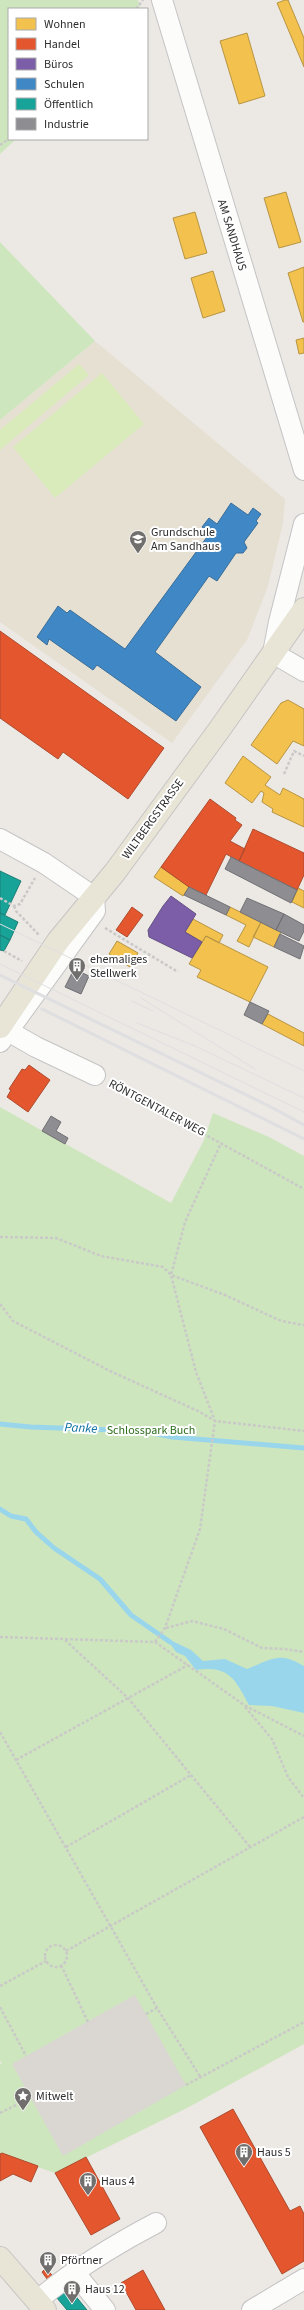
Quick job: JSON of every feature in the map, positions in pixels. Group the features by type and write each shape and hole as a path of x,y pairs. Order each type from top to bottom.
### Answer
{"main road":[{"name":"WILTBERGSTRASSE","path":"3,1033 58,941 115,872 219,730 304,609"},
{"path":"3,2268 41,2305"}],"street":[{"name":"AM SANDHAUS","path":"162,0 304,470"},
{"path":"304,524 278,622 273,653 304,671"},
{"path":"0,839 44,863 94,897"},
{"name":"RÖNTGENTALER WEG","path":"3,1033 95,1075"},
{"path":"41,2305 74,2272 113,2245 156,2222"},
{"path":"74,2272 105,2310"},
{"path":"252,2310 304,2279"}],"path":[{"path":"137,8 143,0"},
{"path":"284,774 294,751 304,756"},
{"path":"14,906 20,904 44,863"},
{"path":"0,898 14,906 16,911 35,933 43,937"},
{"path":"105,928 178,972"},
{"path":"4,951 26,963"},
{"name":"RÖNTGENTALER WEG","path":"95,1075 304,1189"},
{"path":"155,1642 165,1628 200,1529 213,1446 215,1421 196,1372 171,1275 185,1222 221,1143"},
{"path":"0,1238 56,1238 101,1256 163,1267 171,1275 225,1295 281,1321 304,1325"},
{"path":"0,1304 13,1321 110,1371 200,1412 215,1421 304,1431"},
{"path":"165,1628 192,1621 224,1628 262,1648 286,1649 304,1652"},
{"path":"0,1637 155,1642 244,1705 304,1736"},
{"path":"65,1640 128,1698 250,1847"},
{"path":"16,1760 188,1665"},
{"path":"244,1705 272,1739 288,1777 304,1798"},
{"path":"0,1732 158,2008 201,2078"},
{"path":"66,1847 191,1775"},
{"path":"66,1951 304,1817"},
{"path":"59,1945 66,1951 66,1959 61,1965 53,1966 46,1961 45,1953 51,1946 59,1945"},
{"path":"0,1986 46,1961"},
{"path":"61,1965 88,2022"},
{"path":"0,2007 26,2056"},
{"path":"146,2014 158,2008"},
{"path":"186,2084 201,2078 304,2022"},
{"path":"0,2113 30,2098"}],"shaded area":[{"name":"Grundschule Am Sandhaus","path":"95,341 285,499 283,523 268,586 247,640 172,743 0,622 0,420"},
{"path":"135,1995 186,2085 63,2156 12,2064"}],"green space":[{"path":"0,0 138,0 140,8 8,8 8,140 15,140 0,154"},
{"path":"0,242 95,341 0,420"},
{"path":"79,364 89,375 0,450 0,430"},
{"path":"102,373 144,424 55,498 13,447"},
{"name":"Schlosspark Buch","path":"0,1107 171,1203 204,1140 213,1113 269,1137 304,1156 304,2044 189,2107 55,2173 0,2154 0,2064 2,2063 0,2061"}],"water":[{"path":"166,1638 191,1650 203,1661 225,1659 247,1669 276,1658 295,1661 304,1666 304,1713 272,1706 249,1705 235,1681 230,1676 224,1672 216,1670 196,1670 185,1656 176,1652"}],"building: Wohnen":[{"path":"288,0 304,38 304,67 277,3"},
{"path":"247,33 265,96 239,104 220,41"},
{"path":"286,192 301,242 279,248 264,198"},
{"path":"195,212 207,253 185,259 173,218"},
{"path":"304,267 304,322 303,322 288,273"},
{"path":"213,271 225,311 203,318 191,278"},
{"path":"304,338 304,353 299,354 296,340"},
{"path":"288,700 304,709 304,746 293,741 277,764 251,745 281,703"},
{"path":"243,756 271,777 265,785 280,795 283,788 304,799 304,827 272,812 273,809 262,802 264,793 261,791 252,803 225,783"},
{"path":"161,867 189,887 183,896 154,877"},
{"path":"298,888 304,891 304,908 292,902"},
{"path":"230,907 261,922 249,947 237,941 246,925 226,915"},
{"path":"193,919 223,935 219,943 206,936 202,942 185,932"},
{"path":"261,922 281,932 274,947 253,937"},
{"path":"206,936 268,967 250,1002 197,977 201,970 189,964"},
{"path":"117,941 138,953 130,967 109,954"},
{"path":"268,1014 304,1033 304,1046 262,1024"}],"building: Handel":[{"path":"0,631 164,748 128,799 63,752 58,759 0,718"},
{"path":"210,799 236,818 235,820 242,825 230,841 245,849 239,861 226,854 206,895 189,887 161,867"},
{"path":"253,829 304,853 304,875 297,890 239,861"},
{"path":"132,907 143,915 127,937 116,930"},
{"path":"29,1065 50,1080 28,1112 7,1097 11,1090 9,1089 22,1069 25,1070"},
{"name":"Haus 5","path":"233,2109 290,2211 300,2206 304,2214 304,2261 282,2274 200,2127"},
{"path":"2,2153 38,2166 31,2182 13,2174 0,2181 0,2154"},
{"name":"Haus 4","path":"86,2157 120,2219 91,2235 55,2173"},
{"name":"Pförtner","path":"46,2268 55,2279 50,2283 42,2272"},
{"path":"143,2270 165,2310 136,2310 121,2283"}],"building: Büros":[{"path":"171,896 196,914 185,932 202,942 192,958 149,937 148,930"}],"building: Schulen":[{"path":"231,503 248,515 253,508 261,514 256,521 258,523 244,542 247,548 243,553 236,553 217,581 209,576 155,652 201,687 176,721 97,665 93,670 49,639 47,645 37,637 58,606 67,613 70,610 125,649 210,533 202,527 209,518 217,524"}],"building: Öffentlich":[{"path":"0,871 21,881 5,915 0,913"},
{"path":"0,913 18,922 10,940 0,935"},
{"path":"0,935 10,940 4,951 0,950"},
{"name":"Haus 12","path":"69,2288 87,2310 67,2310 57,2298"}],"building: Industrie":[{"path":"231,857 297,890 291,903 225,869"},
{"path":"189,887 230,907 226,915 184,895"},
{"path":"247,898 284,914 276,930 240,912"},
{"path":"284,914 304,925 304,931 299,941 276,930"},
{"path":"280,934 304,946 300,959 274,947"},
{"name":"ehemaliges Stellwerk","path":"74,969 89,976 81,994 65,987"},
{"path":"250,1002 269,1011 262,1024 244,1015"},
{"path":"51,1116 61,1122 56,1131 68,1138 65,1144 42,1131"}],"waterway":[{"name":"Panke","path":"0,1424 31,1427 143,1431 172,1437 304,1448"},
{"path":"0,1509 11,1516 26,1519 36,1532 54,1548 100,1579 131,1615 170,1642"}],"tram line":[{"path":"0,924 304,1071"},
{"path":"0,964 304,1112"},
{"path":"141,998 255,1069"},
{"path":"132,1001 153,1011"},
{"path":"137,1023 195,1046 304,1098"}],"railway":[{"path":"0,975 269,1106 304,1125"},
{"path":"42,1009 304,1139"}],"place":[{"name":"Grundschule Am Sandhaus","path":"138,554"},
{"name":"ehemaliges Stellwerk","path":"77,981"},
{"name":"Mitwelt","path":"23,2111"},
{"name":"Haus 5","path":"244,2167"},
{"name":"Haus 4","path":"88,2196"},
{"name":"Pförtner","path":"48,2275"},
{"name":"Haus 12","path":"72,2304"}]}
